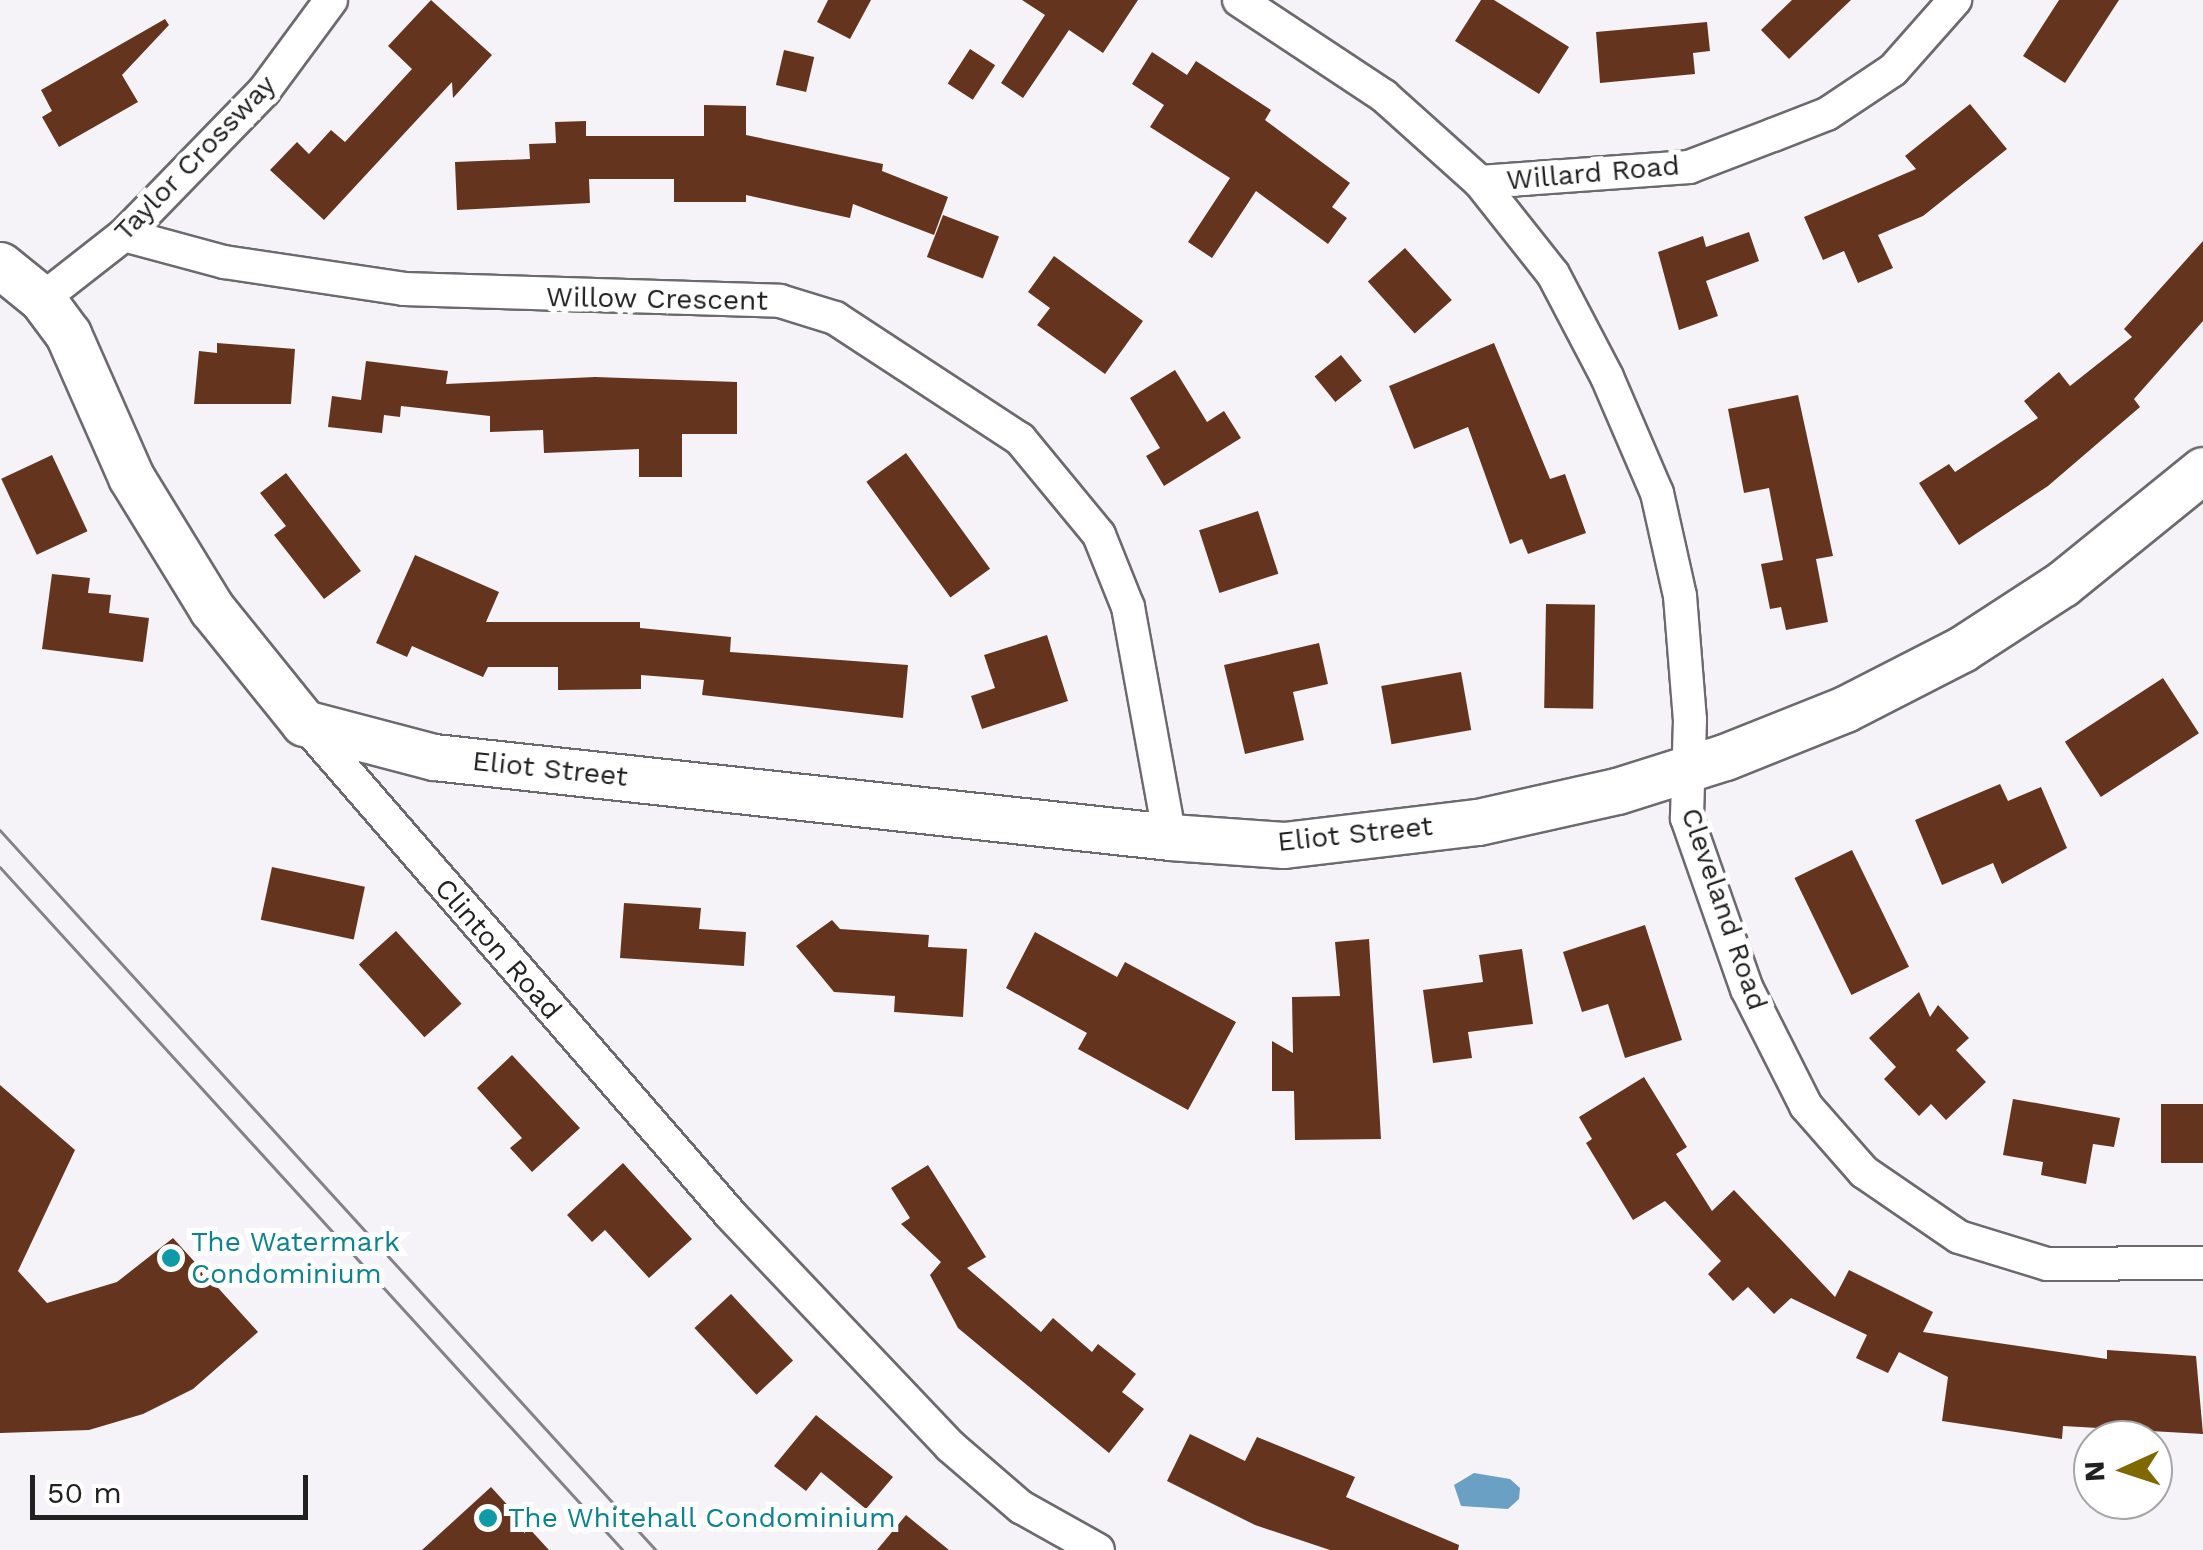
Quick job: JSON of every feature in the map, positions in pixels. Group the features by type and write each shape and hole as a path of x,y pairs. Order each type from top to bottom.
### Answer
{"street":[{"name":"Taylor Crossway","path":"42,299 124,235 264,91 331,0"},
{"name":"Willard Road","path":"1239,0 1384,96 1480,182 1689,167 1791,128 1827,114 1892,70 1955,0"},
{"name":"Cleveland Road","path":"1480,182 1553,274 1608,376 1656,492 1680,596 1690,720 1687,818 1746,989 1806,1106 1864,1172 1959,1237 2047,1264 2203,1263"},
{"name":"Willow Crescent","path":"124,235 224,262 404,289 780,301 835,318 1020,439 1099,536 1128,607 1170,837"},
{"name":"Clinton Road","path":"0,265 42,299 68,334 131,477 202,593 304,723 730,1214 950,1446 1021,1507 1098,1550"},
{"name":"Eliot Street","path":"304,723 434,757 1170,837 1284,844 1478,822 1686,770 1810,724 1962,649 2062,584 2203,470"}],"water":[{"path":"1474,1473 1510,1479 1520,1488 1519,1499 1508,1509 1461,1506 1454,1485"}],"building":[{"path":"431,0 492,55 453,98 452,82 324,220 270,170 297,142 309,154 331,130 345,142 412,69 388,46"},
{"path":"828,0 871,0 850,39 817,22"},
{"path":"1022,0 1138,0 1103,53 1069,30 1023,98 1001,83 1045,15"},
{"path":"1481,0 1494,0 1569,47 1539,94 1455,41"},
{"path":"1792,0 1851,0 1789,59 1761,30"},
{"path":"2059,0 2119,0 2065,83 2023,56"},
{"path":"165,19 169,25 122,75 138,102 59,147 42,117 52,111 41,90"},
{"path":"1707,22 1710,51 1693,53 1695,74 1600,83 1596,32"},
{"path":"970,49 995,65 973,100 948,83"},
{"path":"784,50 814,57 806,92 776,85"},
{"path":"1152,52 1187,75 1196,61 1271,110 1265,120 1350,183 1332,207 1347,218 1328,244 1256,191 1212,258 1188,242 1230,178 1150,127 1164,105 1132,84"},
{"path":"1970,104 2007,149 1923,216 1878,235 1893,268 1858,283 1844,251 1823,260 1804,217 1916,169 1905,156"},
{"path":"704,105 746,106 746,135 883,164 882,171 948,197 934,235 853,204 850,218 746,195 746,202 674,202 674,179 589,179 590,203 457,210 455,162 530,159 529,144 556,143 555,122 586,121 586,136 704,136"},
{"path":"943,215 999,237 983,279 927,257"},
{"path":"1749,232 1759,261 1706,281 1718,316 1679,330 1658,252 1703,236 1706,247"},
{"path":"2203,241 2203,321 2134,399 2140,407 2048,486 1959,545 1919,483 1949,464 1955,472 2038,418 2024,401 2059,372 2070,386 2132,337 2124,329"},
{"path":"1405,248 1452,300 1415,333 1368,281"},
{"path":"1054,256 1143,321 1105,374 1037,325 1050,308 1028,292"},
{"path":"217,343 295,349 291,404 194,404 199,351 217,353"},
{"path":"1494,343 1550,479 1565,474 1586,533 1528,554 1522,539 1510,544 1468,427 1414,449 1389,386"},
{"path":"1341,355 1362,381 1335,402 1315,376"},
{"path":"366,361 448,371 446,384 595,377 737,382 737,434 682,434 682,477 639,477 639,449 544,453 543,430 490,432 490,416 401,406 400,417 384,415 382,433 328,427 332,396 361,400"},
{"path":"1175,370 1207,422 1224,411 1241,438 1164,486 1146,456 1160,448 1130,398"},
{"path":"1798,395 1833,556 1816,559 1828,622 1786,630 1781,607 1770,609 1761,564 1783,560 1769,488 1744,493 1728,409"},
{"path":"906,453 990,569 950,597 866,482"},
{"path":"52,455 87,531 37,555 1,479"},
{"path":"286,473 361,571 324,599 274,535 286,526 260,493"},
{"path":"1258,511 1278,574 1219,593 1199,530"},
{"path":"415,555 499,592 486,622 640,622 640,628 731,637 730,652 908,665 903,718 702,695 704,680 641,675 641,689 558,690 558,667 488,667 483,677 412,646 407,657 376,643"},
{"path":"52,574 90,578 88,593 111,595 109,613 149,618 143,662 42,649"},
{"path":"1546,604 1595,605 1593,709 1544,708"},
{"path":"1047,635 1068,701 982,729 971,696 995,688 984,655"},
{"path":"1319,643 1328,684 1293,692 1304,740 1245,754 1224,665"},
{"path":"1461,672 1471,730 1391,744 1381,686"},
{"path":"2163,678 2199,733 2101,797 2065,742"},
{"path":"2000,784 2008,801 2041,787 2067,848 2002,884 1993,863 1942,885 1915,820"},
{"path":"1852,850 1909,967 1851,995 1794,878"},
{"path":"272,867 365,887 354,940 261,920"},
{"path":"624,903 701,908 699,929 746,932 744,966 620,958"},
{"path":"832,920 840,929 929,935 928,947 967,949 963,1017 894,1012 895,996 834,992 796,946"},
{"path":"1645,925 1682,1040 1625,1058 1608,1004 1582,1012 1563,952"},
{"path":"396,931 462,1004 424,1037 359,964"},
{"path":"1035,932 1117,977 1125,962 1236,1022 1188,1110 1078,1049 1087,1033 1006,988"},
{"path":"1369,939 1381,1139 1295,1140 1294,1091 1272,1091 1272,1041 1293,1053 1292,997 1340,996 1335,942"},
{"path":"1522,949 1533,1024 1468,1032 1472,1058 1433,1063 1423,990 1483,982 1479,955"},
{"path":"1919,992 1930,1017 1938,1005 1969,1038 1956,1050 1986,1082 1946,1120 1931,1104 1919,1116 1884,1079 1896,1067 1869,1038"},
{"path":"512,1055 580,1128 532,1172 510,1148 522,1138 477,1088"},
{"path":"1644,1077 1687,1147 1676,1154 1712,1211 1734,1190 1835,1297 1849,1270 1933,1312 1923,1332 2107,1359 2107,1350 2196,1356 2203,1434 2173,1432 2173,1420 2073,1420 2073,1427 2063,1426 2062,1439 1942,1421 1948,1377 1899,1352 1888,1373 1856,1358 1867,1335 1791,1298 1774,1314 1748,1287 1733,1301 1708,1274 1721,1261 1665,1201 1633,1220 1586,1143 1592,1139 1579,1117"},
{"name":"The Watermark Condominium","path":"0,1085 75,1150 18,1271 47,1303 117,1282 173,1238 258,1332 193,1389 143,1414 89,1430 0,1433"},
{"path":"2013,1099 2120,1118 2114,1147 2093,1144 2086,1184 2041,1175 2043,1162 2003,1155"},
{"path":"2161,1104 2203,1104 2203,1163 2161,1163"},
{"path":"623,1163 692,1239 649,1278 605,1230 592,1242 567,1215"},
{"path":"928,1165 986,1257 967,1268 1041,1332 1053,1318 1092,1352 1098,1344 1136,1374 1122,1392 1144,1409 1109,1453 958,1328 930,1275 941,1262 901,1224 910,1218 891,1188"},
{"path":"731,1294 793,1361 756,1395 694,1328"},
{"path":"816,1415 893,1477 866,1509 821,1472 806,1491 774,1466"},
{"path":"1190,1434 1245,1461 1257,1437 1355,1477 1346,1497 1459,1545 1458,1550 1330,1550 1255,1525 1167,1481"},
{"name":"The Whitehall Condominium","path":"491,1487 549,1550 422,1550"},
{"path":"906,1515 949,1550 877,1550"}],"tram line":[{"path":"0,830 656,1550"},
{"path":"0,867 623,1550"}],"place":[{"name":"The Watermark Condominium","path":"171,1258"},
{"name":"The Whitehall Condominium","path":"488,1518"}]}
